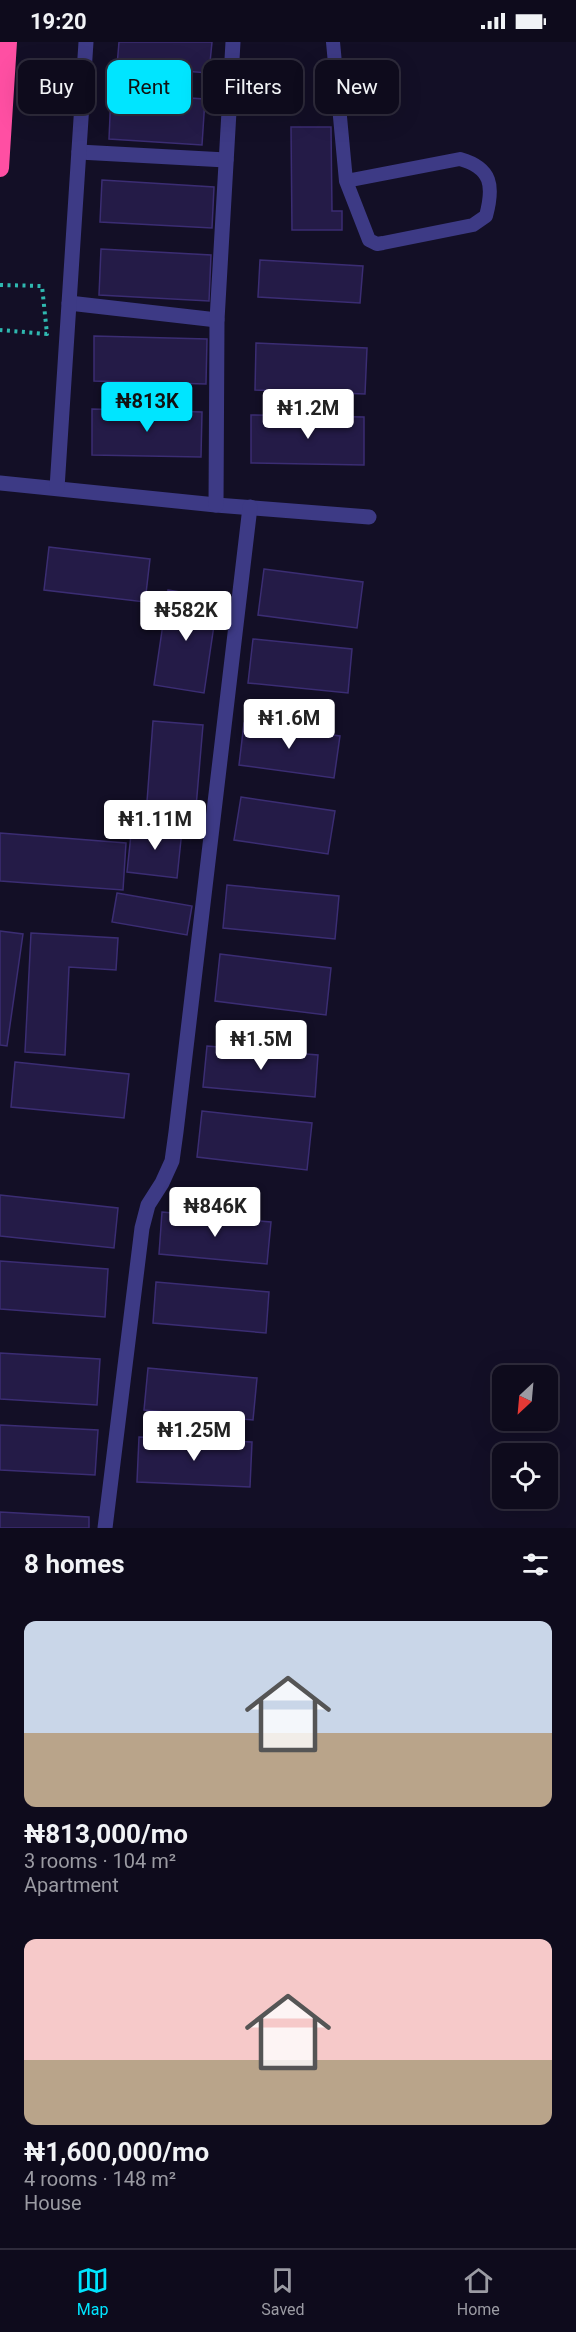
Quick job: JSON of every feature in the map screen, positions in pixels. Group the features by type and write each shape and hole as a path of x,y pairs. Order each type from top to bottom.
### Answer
{"highway":[{"path":"0,168 8,42"}],"street":[{"path":"57,489 87,42"},
{"path":"216,505 218,320 233,42"},
{"path":"79,152 226,160"},
{"path":"69,303 218,320"},
{"path":"0,483 216,505 369,517"},
{"path":"105,1528 142,1228 148,1205 172,1161 175,1142 250,507"}],"lane":[{"path":"333,42 346,181 369,240 377,244 473,225 486,216 491,186 485,172 472,162 460,159 346,181"}],"path":[{"path":"0,285 42,286 47,334 0,330"}],"building":[{"path":"119,42 212,42 210,60 203,60 203,73 191,72 191,60 118,60"},
{"path":"191,98 203,99 202,145 109,139 110,114 191,114"},
{"path":"291,127 331,127 332,211 342,211 342,230 292,230"},
{"path":"102,180 214,187 212,228 100,222"},
{"path":"101,249 211,255 209,301 99,295"},
{"path":"260,260 363,266 360,303 258,297"},
{"path":"94,336 207,339 206,384 94,381"},
{"path":"256,343 367,348 365,394 255,390"},
{"path":"92,409 202,412 201,457 92,455"},
{"path":"251,415 364,417 364,465 251,463"},
{"path":"49,547 150,559 145,602 44,590"},
{"path":"264,569 363,582 357,628 258,615"},
{"path":"168,590 218,598 204,693 154,685"},
{"path":"253,639 352,649 348,693 248,683"},
{"path":"153,721 203,725 195,819 146,815"},
{"path":"244,723 340,736 334,778 239,765"},
{"path":"241,797 335,811 328,854 234,840"},
{"path":"132,825 182,830 177,878 127,872"},
{"path":"0,833 126,843 123,890 0,881"},
{"path":"227,885 339,896 335,939 223,928"},
{"path":"117,893 192,906 187,935 112,922"},
{"path":"0,931 23,934 7,1046 0,1045"},
{"path":"31,933 118,938 116,970 69,967 65,1055 25,1052"},
{"path":"220,954 331,968 326,1015 215,1001"},
{"path":"207,1046 318,1055 315,1097 203,1087"},
{"path":"15,1062 129,1074 124,1118 11,1107"},
{"path":"202,1111 312,1123 307,1170 197,1157"},
{"path":"0,1195 118,1208 114,1248 0,1236"},
{"path":"162,1212 271,1222 267,1264 159,1254"},
{"path":"0,1261 108,1269 105,1317 0,1309"},
{"path":"156,1282 269,1292 266,1333 153,1323"},
{"path":"0,1353 100,1359 97,1405 0,1399"},
{"path":"148,1368 257,1378 253,1420 144,1410"},
{"path":"0,1425 98,1430 95,1475 0,1470"},
{"path":"139,1437 252,1442 250,1487 137,1482"},
{"path":"0,1512 89,1517 89,1528 0,1528"}]}
